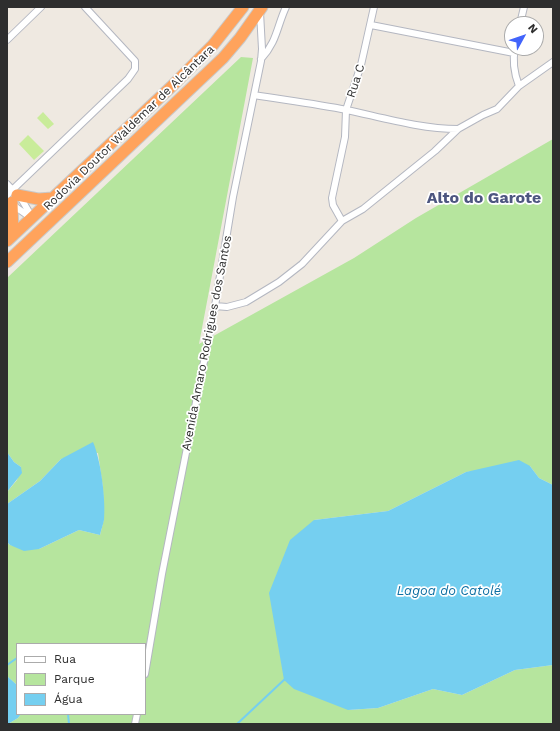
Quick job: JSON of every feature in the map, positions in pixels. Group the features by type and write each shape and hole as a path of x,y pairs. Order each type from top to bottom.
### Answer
{"highway":[{"name":"Rodovia Doutor Waldemar de Alcântara","path":"10,238 172,87 230,26 243,7"},
{"name":"Rodovia Doutor Waldemar de Alcântara","path":"7,262 223,58 261,9"},
{"path":"10,238 11,196 38,199 52,198"}],"street":[{"path":"7,40 41,7"},
{"path":"11,196 128,79 135,69 135,61 85,7"},
{"path":"261,58 272,46 286,7"},
{"name":"Rua C","path":"254,95 346,110 361,65 374,7"},
{"name":"Avenida Amaro Rodrigues dos Santos","path":"146,668 162,574 215,306 233,197 261,58 261,9"},
{"path":"371,25 504,48"},
{"path":"514,56 514,71 519,86"},
{"path":"215,306 234,306 250,300 266,291 302,264 342,221 363,209 435,151 458,129 497,109 519,86 553,62"},
{"path":"342,221 333,205 332,198 345,137 346,110 408,123 444,129 458,129"},
{"path":"7,184 11,196"},
{"path":"11,196 22,200 32,217"}],"green space":[{"path":"241,57 253,58 199,344 354,258 416,218 553,139 553,485 539,478 530,466 466,472 388,511 314,520 348,710 378,708 433,689 462,695 515,670 553,665 553,724 8,724 20,715 146,715 146,643 16,643 16,684 7,676 7,542 10,545 39,549 79,530 100,535 104,519 103,488 98,453 61,459 40,481 7,504 7,492 17,480 21,467 14,462 7,452 7,278"},
{"path":"43,112 54,124 48,129 37,118"},
{"path":"28,135 44,151 34,160 19,144"}],"water":[{"path":"93,442 101,469 104,491 104,520 100,535 79,530 39,549 24,551 10,545 7,542 7,504 40,481 61,459"},
{"path":"7,452 14,462 21,467 22,473 7,492"},
{"name":"Lagoa do Catolé","path":"519,460 530,466 539,478 553,485 553,665 515,670 462,695 433,689 378,708 348,710 294,689 284,680 269,593 290,540 314,520 388,511 466,472"},
{"path":"7,676 16,684 16,715 20,715 8,724"}],"waterway":[{"path":"7,665 16,659"},
{"path":"237,724 286,678"},
{"path":"68,715 69,724"}],"district":[{"name":"Alto do Garote","path":"484,198"}]}
